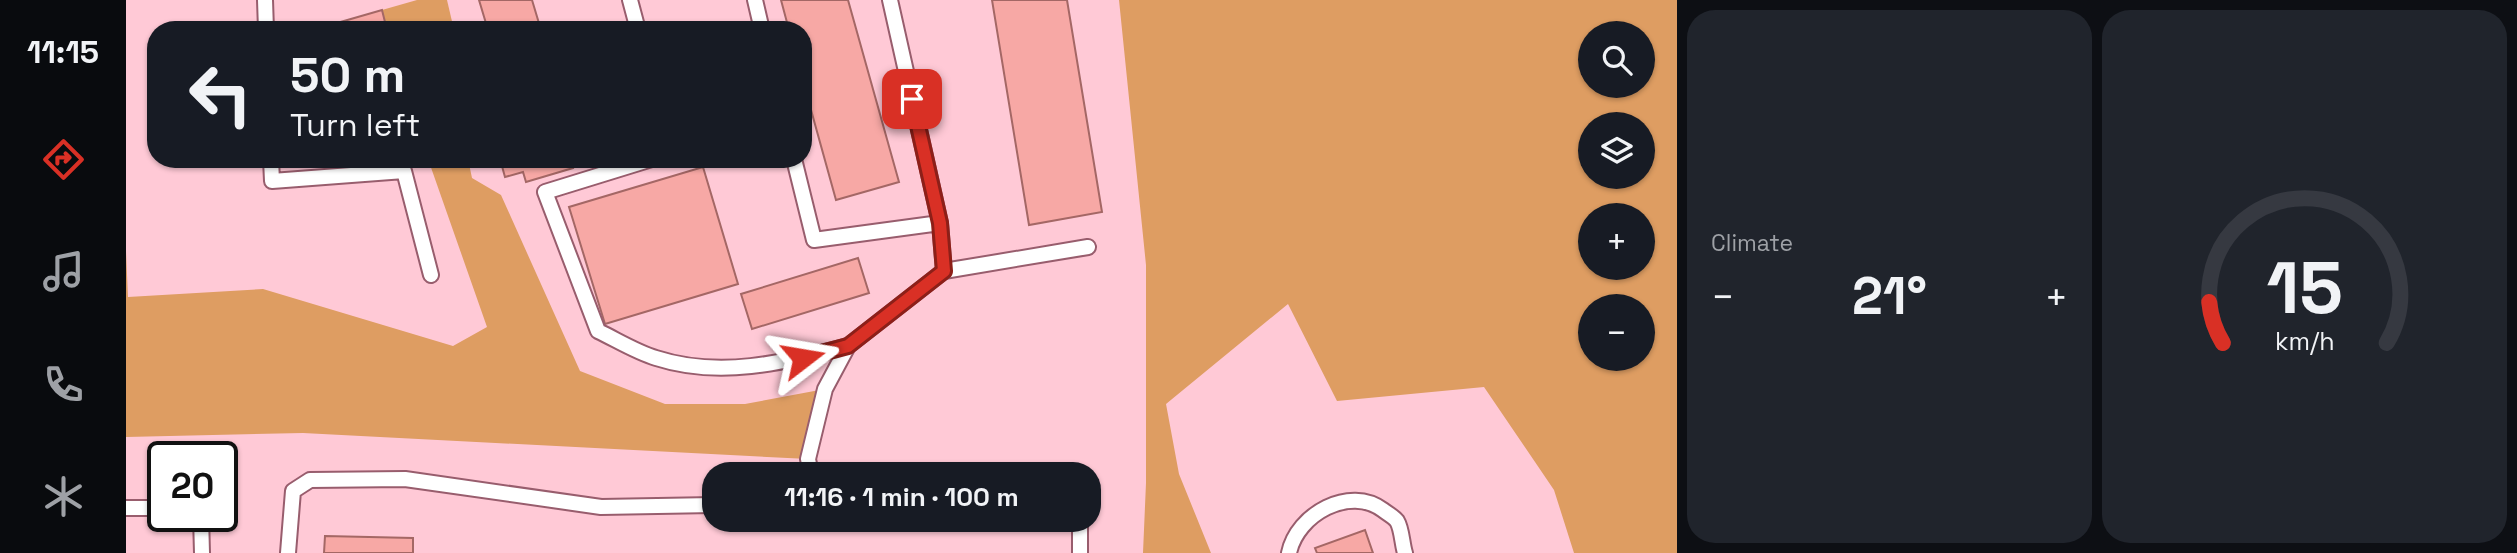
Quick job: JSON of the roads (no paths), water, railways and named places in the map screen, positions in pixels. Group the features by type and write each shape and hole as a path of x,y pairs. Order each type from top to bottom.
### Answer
{"lane":[{"path":"265,0 266,21"},
{"path":"630,0 636,21"},
{"path":"755,0 760,21"},
{"path":"890,0 940,223 944,271"},
{"path":"271,168 272,181 404,171 431,275"},
{"path":"623,168 545,192 598,331 656,358 706,368 758,367 848,346"},
{"path":"796,168 814,240 940,223"},
{"path":"809,462 825,389 848,346 944,271 1088,247"},
{"path":"288,553 293,491 310,480 405,479 601,507 702,505"},
{"path":"1289,553 1292,540 1315,514 1341,501 1371,501 1396,520 1405,553"},
{"path":"126,508 147,508"},
{"path":"201,532 202,553"},
{"path":"1080,532 1080,553"}]}
